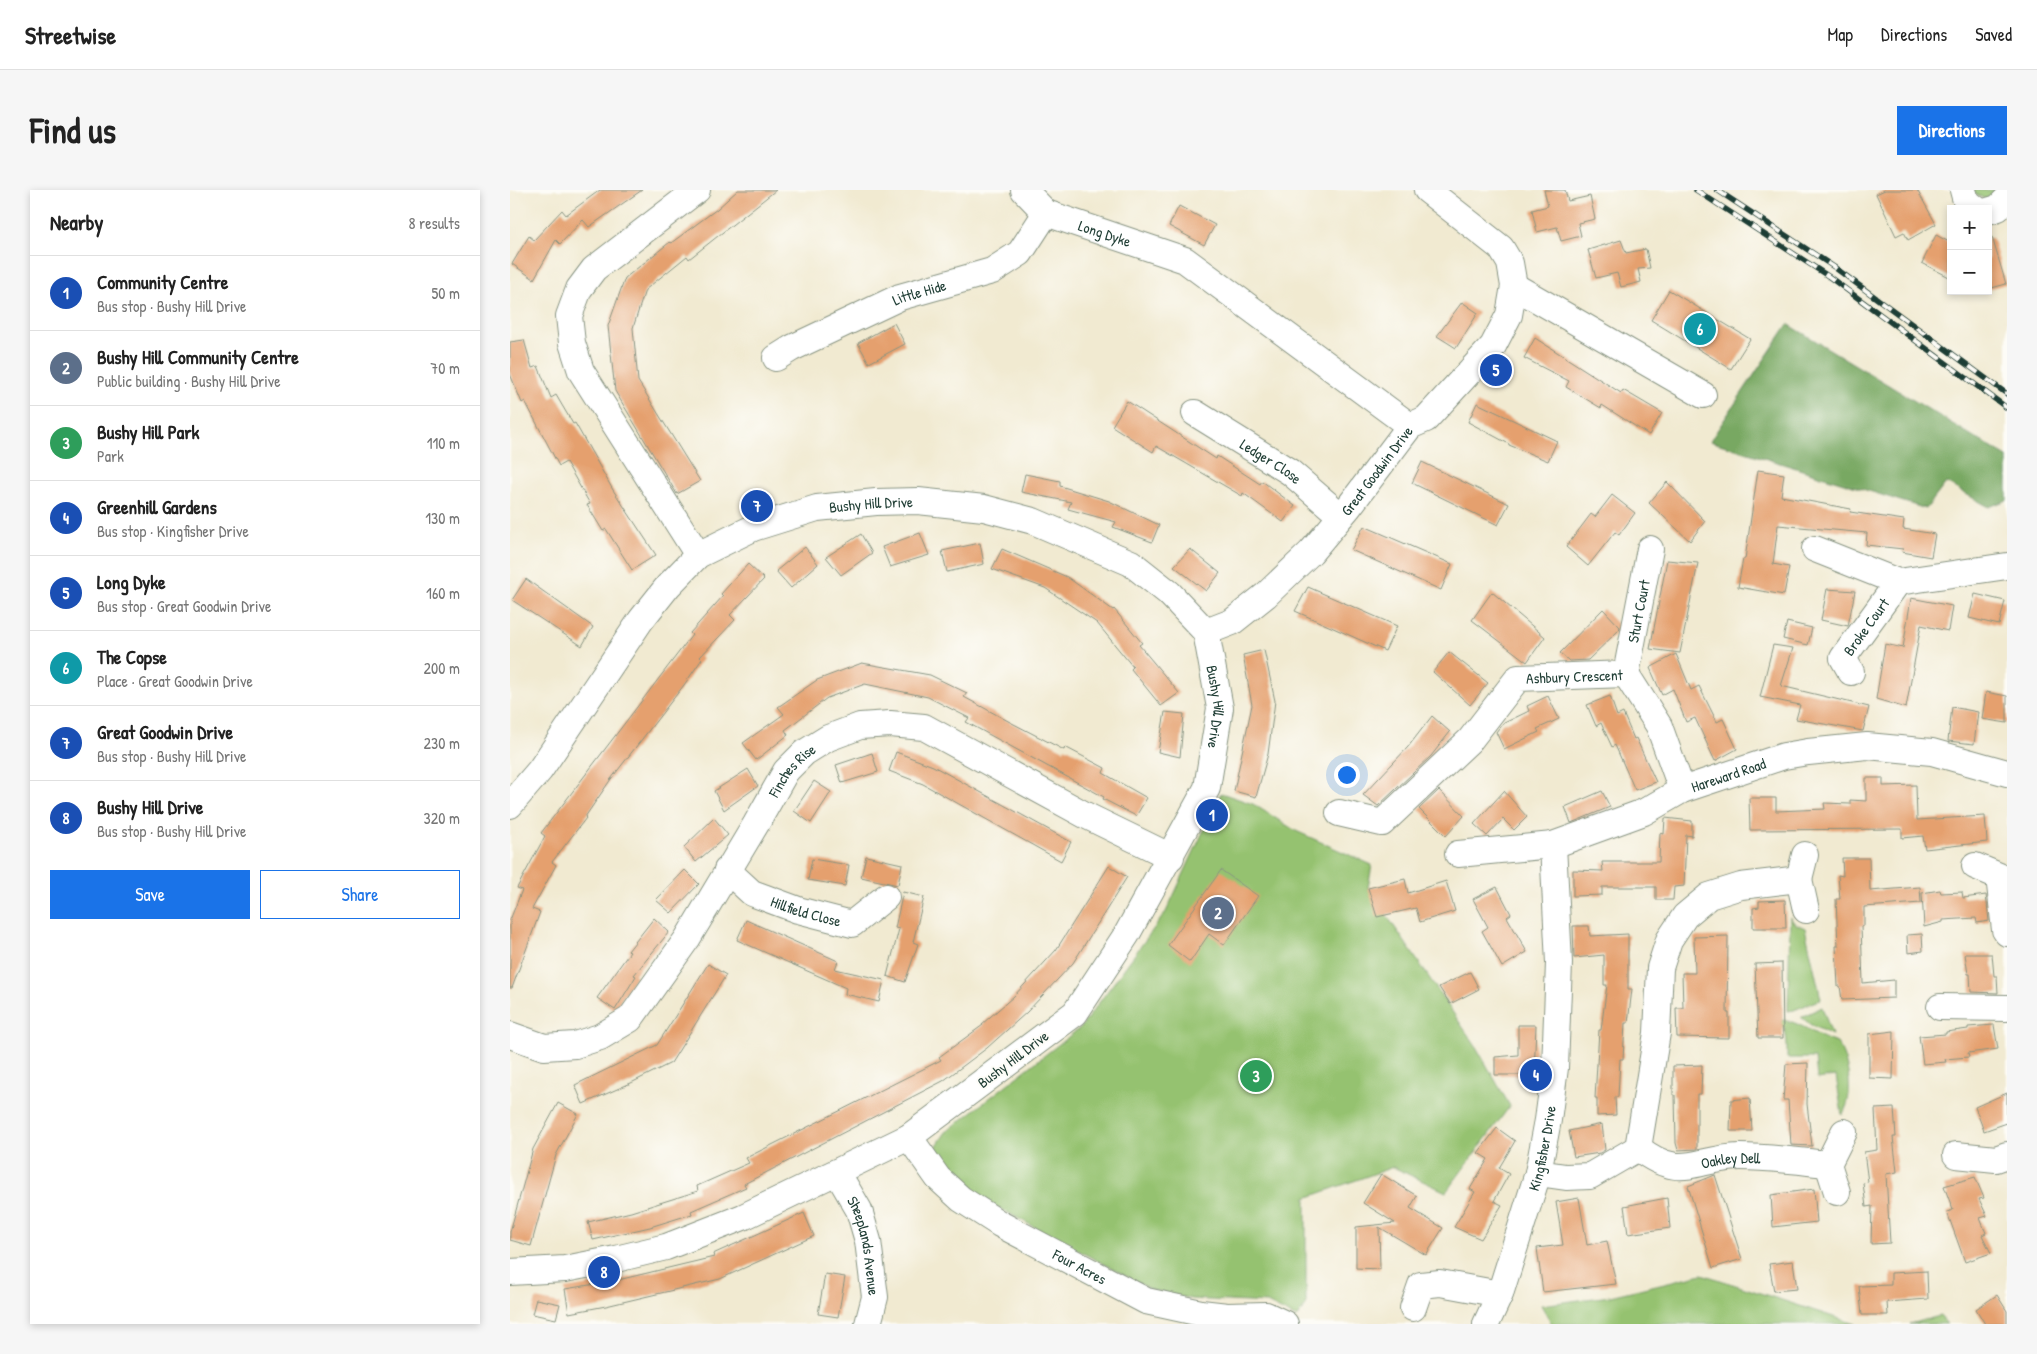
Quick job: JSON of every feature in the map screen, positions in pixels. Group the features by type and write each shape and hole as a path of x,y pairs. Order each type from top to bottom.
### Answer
{"street":[{"path":"697,190 594,269 579,289 569,316 572,344 581,371 698,556"},
{"name":"Long Dyke","path":"1024,190 1046,214 1185,260 1410,426"},
{"name":"Great Goodwin Drive","path":"1206,632 1232,622 1266,595 1311,552 1410,426 1426,419 1493,346 1509,315 1514,286 1510,263 1501,248 1427,190"},
{"path":"1963,190 1966,201 1971,205"},
{"path":"1992,210 1998,208 2007,199"},
{"name":"Little Hide","path":"776,358 792,348 900,297 992,272 1020,253 1046,214"},
{"path":"1514,286 1703,395"},
{"name":"Ledger Close","path":"1195,413 1290,472 1341,516"},
{"name":"Bushy Hill Drive","path":"510,805 540,770 640,620 668,586 698,556 753,528 817,508 876,502 918,501 984,508 1032,521 1131,562 1169,593 1206,632 1220,708 1207,788 1171,857 1127,934 1075,1013 909,1137 743,1217 666,1247 565,1269 510,1272"},
{"name":"Sturt Court","path":"1626,674 1650,549"},
{"path":"1816,549 1898,582 2007,566"},
{"name":"Broke Court","path":"1851,672 1843,658 1898,582"},
{"name":"Ashbury Crescent","path":"1339,813 1382,822 1470,740 1518,678 1626,674 1659,726 1682,790"},
{"name":"Finches Rise","path":"510,1035 544,1047 575,1046 600,1037 630,1019 687,939 786,770 804,753 828,738 860,726 890,724 924,727 1087,816 1171,857"},
{"name":"Hareward Road","path":"1458,854 1553,846 1644,812 1682,790 1784,756 1808,752 1867,746 1932,752 2007,773"},
{"name":"Kingfisher Drive","path":"1486,1324 1500,1294 1538,1173 1555,1068 1559,963 1553,846"},
{"path":"1975,866 2003,877 2005,930 2007,933"},
{"path":"1538,1173 1566,1177 1590,1176 1638,1148 1657,1033 1660,968 1669,940 1685,916 1709,896 1802,867 1806,910"},
{"name":"Hillfield Close","path":"727,870 752,893 798,910 852,924 886,897"},
{"path":"1940,1008 2007,1008"},
{"path":"1836,1192 1828,1164 1844,1132"},
{"name":"Four Acres","path":"909,1137 938,1178 961,1200 1000,1224 1146,1301 1201,1313 1227,1316 1266,1315 1285,1324"},
{"name":"Oakley Dell","path":"1638,1148 1654,1161 1677,1167 1737,1157 1828,1164"},
{"path":"1956,1155 1996,1159 2007,1155"},
{"name":"Sheeplands Avenue","path":"837,1172 859,1210 868,1241 875,1297 868,1324"},
{"path":"1412,1308 1420,1285 1440,1283 1500,1294"}],"green space":[{"path":"1969,190 2002,190 1992,203"},
{"path":"1788,324 2007,457 2007,500 1989,507 1946,483 1926,509 1710,441"},
{"path":"1221,793 1253,804 1296,831 1372,865 1368,888 1475,1045 1510,1106 1446,1192 1393,1167 1306,1198 1306,1304 1297,1318 1267,1303 1191,1299 1152,1290 958,1186 933,1151 946,1132 1081,1027 1166,912"},
{"path":"1790,917 1794,923 1805,928 1821,999 1788,1011"},
{"path":"1822,1007 1832,1035 1811,1025 1801,1017"},
{"path":"1784,1020 1798,1024 1823,1038 1837,1043 1845,1059 1849,1079 1848,1099 1842,1115 1836,1076 1817,1079 1815,1058 1787,1058 1786,1034 1780,1021"},
{"path":"1702,1274 1855,1324 1552,1324 1541,1305 1610,1296"},
{"path":"1940,1316 1947,1324 1909,1324"}],"building":[{"path":"600,190 642,190 589,227 583,220 560,244 556,240 534,279 512,264 529,236 534,240 562,210 566,215"},
{"path":"738,190 776,190 689,259 687,256 645,290 633,328 638,381 700,481 677,494 615,391 608,326 625,278 670,242 717,209"},
{"path":"1544,190 1565,190 1568,201 1590,196 1595,219 1578,223 1581,236 1561,241 1557,227 1537,232 1532,210 1548,206"},
{"path":"1885,190 1917,190 1936,224 1908,240 1904,232 1896,236 1876,194"},
{"path":"1179,206 1215,225 1204,245 1169,226"},
{"path":"1936,235 1947,241 1947,276 1922,263"},
{"path":"1992,237 2006,284 1992,288"},
{"path":"1621,240 1626,253 1646,249 1650,268 1638,269 1641,282 1621,287 1617,273 1596,278 1588,250"},
{"path":"1669,290 1750,339 1731,369 1651,320"},
{"path":"1462,302 1478,313 1456,348 1437,336"},
{"path":"894,323 905,344 869,363 858,343"},
{"path":"1535,338 1621,393 1623,390 1662,413 1649,435 1602,405 1601,408 1566,387 1569,381 1524,358"},
{"path":"524,340 532,368 538,366 551,398 556,395 573,424 575,423 613,490 656,555 632,570 606,529 603,531 587,505 590,504 566,462 559,466 525,401 522,403 510,374 510,342"},
{"path":"1127,401 1216,459 1217,456 1260,484 1262,481 1295,506 1283,522 1243,493 1242,496 1156,446 1153,452 1112,426"},
{"path":"1477,403 1557,441 1548,461 1509,445 1468,422"},
{"path":"1422,462 1509,504 1498,525 1412,483"},
{"path":"1758,470 1784,474 1781,496 1851,509 1850,512 1904,520 1903,529 1935,534 1931,557 1902,552 1903,549 1866,545 1867,533 1778,525 1773,564 1789,567 1784,595 1738,587 1743,559 1745,559"},
{"path":"1025,474 1060,481 1060,486 1109,501 1159,525 1152,542 1113,527 1116,522 1068,509 1071,502 1021,492"},
{"path":"1667,482 1705,521 1690,541 1649,503"},
{"path":"1612,495 1635,513 1619,535 1615,532 1588,566 1566,547 1591,514 1595,517"},
{"path":"1364,526 1452,564 1441,590 1351,550"},
{"path":"920,533 929,555 890,567 882,547"},
{"path":"861,534 872,553 841,575 826,557"},
{"path":"980,543 984,564 947,572 942,551"},
{"path":"805,547 818,564 791,588 776,571"},
{"path":"1002,549 1067,577 1114,609 1142,643 1139,645 1179,693 1161,706 1131,669 1133,667 1097,623 1045,588 992,569"},
{"path":"1190,549 1220,573 1206,591 1174,566"},
{"path":"1667,560 1698,563 1680,653 1650,649"},
{"path":"748,564 764,579 730,615 735,620 700,657 702,659 684,685 611,779 586,818 552,862 556,865 532,909 540,912 512,988 510,988 510,920 522,890 517,888 545,836 541,833 692,635 690,633"},
{"path":"526,579 593,627 582,646 512,600"},
{"path":"1308,587 1397,626 1385,651 1295,611"},
{"path":"1827,589 1855,591 1848,626 1821,620"},
{"path":"1492,592 1545,637 1527,662 1472,620"},
{"path":"1975,594 2005,601 1999,625 1969,618"},
{"path":"1911,598 1952,606 1948,631 1921,625 1906,708 1876,699 1885,644 1903,648"},
{"path":"1603,609 1620,627 1619,630 1588,660 1569,661 1560,653"},
{"path":"1787,622 1812,628 1808,645 1783,639"},
{"path":"1773,645 1793,648 1781,686 1869,707 1863,731 1796,719 1800,705 1760,697"},
{"path":"1264,650 1275,701 1268,754 1256,797 1234,791 1252,705 1243,655"},
{"path":"1449,652 1488,683 1470,705 1433,672"},
{"path":"1676,654 1691,690 1699,686 1717,722 1723,719 1737,749 1715,761 1695,718 1686,722 1673,689 1662,695 1650,668"},
{"path":"862,663 930,675 967,693 964,697 1010,722 1064,750 1065,747 1105,768 1103,773 1147,798 1136,816 966,722 969,718 928,697 865,684 827,698 785,730 788,735 756,760 743,743 784,714 778,707 817,680"},
{"path":"1986,692 2007,696 2007,723 1982,719"},
{"path":"1548,696 1559,719 1537,729 1539,732 1504,749 1496,732 1502,724 1529,711 1527,706"},
{"path":"1610,696 1617,716 1623,713 1656,782 1635,790 1615,745 1612,747 1601,723 1596,726 1587,705"},
{"path":"1952,707 1978,712 1974,744 1948,741"},
{"path":"1165,712 1184,714 1180,757 1158,752"},
{"path":"1432,716 1450,732 1431,756 1378,806 1363,795 1408,747"},
{"path":"896,752 933,766 1071,842 1061,861 923,784 889,771"},
{"path":"872,753 878,772 842,783 836,765"},
{"path":"748,769 758,786 724,810 714,791"},
{"path":"1866,778 1883,778 1883,786 1916,785 1917,820 1985,816 1987,842 1925,849 1923,836 1902,838 1902,829 1750,830 1749,798 1776,798 1776,811 1825,809 1824,803 1850,804 1850,800 1866,801"},
{"path":"814,781 831,792 811,823 794,811"},
{"path":"1439,790 1464,816 1446,836 1419,809"},
{"path":"1504,791 1527,817 1514,830 1503,819 1487,836 1474,824"},
{"path":"1602,791 1610,807 1571,823 1565,807"},
{"path":"714,818 728,835 696,862 684,847"},
{"path":"1665,818 1692,821 1692,836 1686,835 1684,886 1674,887 1673,900 1656,900 1656,887 1602,887 1602,895 1573,896 1573,870 1603,871 1602,862 1659,862 1660,833 1664,834"},
{"path":"866,856 902,864 898,885 861,877"},
{"path":"1842,858 1869,858 1870,891 1920,887 1921,903 1864,907 1864,926 1861,926 1863,983 1894,980 1894,998 1842,1000 1840,986 1838,986 1836,899 1840,899 1838,875 1843,876"},
{"path":"812,859 849,865 845,886 808,880"},
{"path":"1109,866 1127,877 1073,963 1027,1012 987,1048 943,1081 744,1184 746,1187 691,1211 692,1214 650,1227 593,1240 588,1222 631,1212 698,1191 697,1186 749,1163 746,1158 941,1060 939,1057 983,1025 1014,996 1056,950"},
{"path":"685,870 699,884 671,913 656,900"},
{"path":"1221,870 1258,896 1224,945 1209,934 1190,962 1168,945"},
{"path":"1405,879 1408,893 1446,881 1455,911 1420,922 1416,908 1377,917 1368,888"},
{"path":"1497,887 1511,914 1507,917 1527,952 1502,967 1482,931 1488,927 1473,899"},
{"path":"1940,890 1941,893 1962,892 1963,898 1986,895 1989,921 1977,923 1976,918 1943,920 1943,922 1924,927 1922,893"},
{"path":"903,892 924,897 913,942 918,944 905,982 887,976 899,929 895,928"},
{"path":"1785,900 1786,928 1753,928 1753,908 1759,907 1759,901"},
{"path":"654,918 669,932 634,975 636,976 615,1010 597,998 630,952 628,951"},
{"path":"746,920 838,961 835,969 884,980 879,1002 845,994 846,988 737,940"},
{"path":"1573,926 1589,926 1590,936 1628,934 1628,989 1632,989 1628,1023 1625,1023 1623,1059 1620,1059 1618,1097 1615,1097 1616,1115 1597,1116 1597,1098 1595,1098 1599,1030 1601,1030 1607,985 1604,985 1604,955 1574,958"},
{"path":"1922,934 1923,951 1908,953 1907,935"},
{"path":"1728,936 1727,1013 1729,1013 1729,1038 1677,1037 1676,1008 1683,1008 1682,973 1695,973 1694,937"},
{"path":"1965,954 1992,954 1994,976 1997,976 1998,993 1971,992 1970,974 1968,974"},
{"path":"1782,963 1783,1038 1758,1038 1755,964"},
{"path":"708,964 726,975 671,1063 583,1104 575,1085 657,1045"},
{"path":"1470,972 1479,989 1450,1004 1439,987"},
{"path":"1518,1025 1536,1025 1534,1075 1495,1075 1495,1057 1518,1055"},
{"path":"1994,1025 1998,1049 1968,1053 1969,1057 1945,1059 1946,1062 1923,1064 1919,1036 1946,1034 1946,1032 1968,1029 1968,1027"},
{"path":"1894,1031 1893,1079 1869,1078 1869,1034"},
{"path":"1808,1063 1807,1104 1812,1146 1791,1145 1788,1100 1783,1100 1786,1064"},
{"path":"1702,1065 1701,1094 1697,1094 1697,1149 1678,1150 1676,1143 1675,1095 1673,1095 1673,1066"},
{"path":"2007,1093 2007,1123 1984,1131 1975,1107"},
{"path":"1750,1098 1752,1131 1730,1131 1731,1100"},
{"path":"558,1103 578,1114 556,1155 531,1246 510,1240 510,1232 533,1149"},
{"path":"1894,1108 1896,1137 1893,1137 1897,1172 1886,1174 1890,1243 1871,1244 1872,1206 1866,1207 1863,1183 1868,1182 1864,1152 1877,1150 1875,1109"},
{"path":"1602,1124 1605,1150 1600,1153 1574,1157 1569,1131"},
{"path":"1497,1128 1515,1141 1499,1168 1509,1174 1494,1201 1502,1205 1481,1239 1454,1227 1475,1192 1470,1189 1488,1159 1478,1153"},
{"path":"1381,1174 1417,1196 1410,1208 1443,1228 1426,1255 1379,1227 1380,1269 1356,1268 1356,1227 1395,1223 1363,1203"},
{"path":"1715,1175 1742,1259 1713,1268 1688,1186"},
{"path":"1975,1177 1984,1198 1979,1199 1987,1216 1980,1218 1986,1233 1982,1235 1991,1253 1965,1262 1947,1212 1953,1210 1944,1186"},
{"path":"1814,1189 1817,1222 1773,1227 1771,1195"},
{"path":"1579,1198 1587,1245 1607,1241 1616,1284 1543,1292 1537,1248 1563,1245 1556,1202"},
{"path":"1667,1198 1670,1228 1628,1234 1624,1206"},
{"path":"804,1213 814,1236 720,1279 569,1313 565,1289 614,1281 714,1257 713,1254"},
{"path":"1793,1261 1797,1289 1774,1291 1769,1264"},
{"path":"1927,1271 1928,1299 1887,1302 1888,1315 1862,1315 1859,1286 1891,1285 1891,1273"},
{"path":"825,1274 845,1277 838,1317 818,1314"},
{"path":"1997,1295 2007,1311 2007,1324 1985,1324 1976,1309"},
{"path":"536,1299 560,1304 556,1319 532,1314"}],"railway":[{"path":"1696,190 1828,276 2007,408"},
{"path":"1717,190 1834,267 2007,394"}],"place":[{"name":"The Copse","path":"1700,329"},
{"name":"Long Dyke","path":"1496,370"},
{"name":"Great Goodwin Drive","path":"757,506"},
{"name":"Community Centre","path":"1212,815"},
{"name":"Bushy Hill Community Centre","path":"1218,913"},
{"name":"Greenhill Gardens","path":"1536,1075"},
{"name":"Bushy Hill Park","path":"1256,1076"},
{"name":"Bushy Hill Drive","path":"604,1272"}]}
